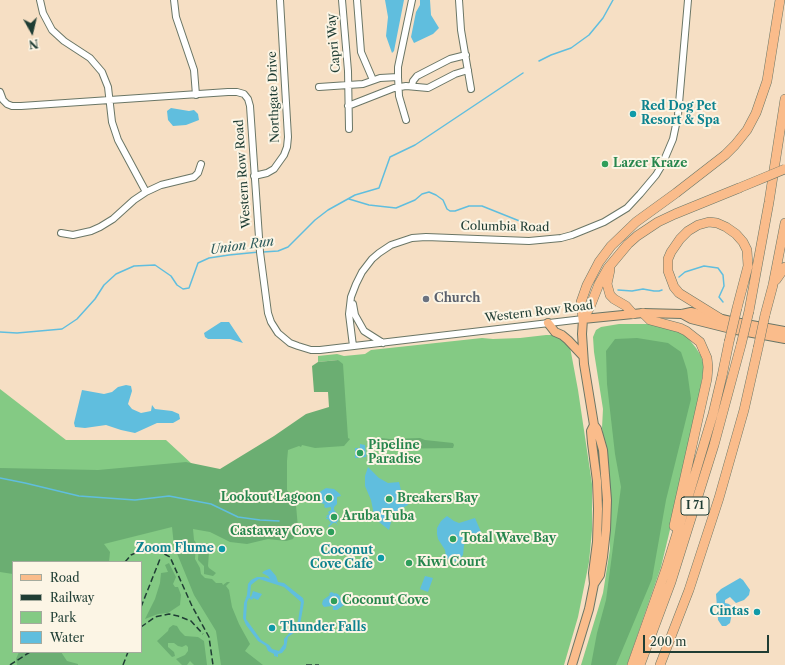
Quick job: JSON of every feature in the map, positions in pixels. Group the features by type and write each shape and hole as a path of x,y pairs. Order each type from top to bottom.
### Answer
{"highway":[{"path":"583,319 582,302 587,285 611,246 636,222 725,156 747,130 756,114 767,81 780,0"},
{"name":"I 71","path":"640,665 671,582 714,445 741,345 769,202 785,99"},
{"path":"583,319 590,307 604,274 628,244 641,233 658,222 686,209 785,169"},
{"path":"632,665 666,569 713,414 747,271 747,250 743,242 736,234 726,227 717,223 708,222 698,225 688,231 671,252 668,259 668,271 674,287 679,292 721,318"},
{"name":"I 71","path":"660,665 689,590 719,498 744,410 773,285 785,223"},
{"path":"612,264 608,278 608,290 610,295 626,306 633,314"},
{"path":"773,285 785,267"},
{"path":"643,313 650,320 680,328 694,337 700,342 704,350 708,367 707,379 667,555 666,569"}],"main road":[{"name":"Western Row Road","path":"583,319 643,313 682,314 691,312 785,331"},
{"name":"Western Row Road","path":"682,314 690,319 731,329 785,339"},
{"path":"572,665 589,609 594,584 593,573 598,509 591,431 594,424 583,356 583,319"},
{"path":"548,323 555,332 560,333 583,356"}],"street":[{"path":"40,0 43,13 52,30 64,42 90,58 102,72 108,87 112,122 118,140 146,192"},
{"path":"174,0 176,17 194,70 196,94"},
{"name":"Northgate Drive","path":"254,176 267,173 274,169 284,155 287,147 288,137 280,0"},
{"name":"Capri Way","path":"342,0 348,71 347,85 350,129"},
{"path":"357,0 361,52 373,80"},
{"path":"406,120 400,102 398,67 412,0"},
{"path":"459,0 461,28 471,89"},
{"name":"Columbia Road","path":"353,346 349,314 351,300 358,278 366,266 379,252 391,245 412,238 426,237 529,241 550,239 572,235 594,227 627,208 656,175 666,158 673,139 678,115 688,0"},
{"path":"412,86 413,81 417,76 450,59 466,55"},
{"path":"348,106 398,87 412,86 428,88 455,74 468,70"},
{"name":"Capri Way","path":"320,88 363,84 386,77 398,77"},
{"path":"0,92 5,102 0,107"},
{"name":"Western Row Road","path":"5,102 12,106 21,106 237,92 247,96 250,106 254,176 265,300 269,318 274,327 290,343 311,350 583,319"},
{"path":"61,233 73,235 91,231 100,227 113,219 134,200 146,192 161,185 194,177 198,173 201,164"},
{"path":"351,300 357,321 364,331 383,343"}],"green space":[{"path":"619,324 663,324 675,328 688,338 696,348 701,356 704,366 694,430 661,567 627,665 581,665 603,593 610,549 610,500 602,428 603,409 593,337 596,330 601,327"},
{"path":"555,335 563,338 570,347 592,484 592,530 589,562 578,617 564,665 0,665 0,389 66,440 166,440 256,523 277,435 346,434 338,360 318,362 318,356 365,354 371,350 482,338 493,339"},
{"path":"637,338 668,343 681,352 687,370 691,399 666,500 652,579 616,665 591,665 597,633 606,600 621,487 615,454 607,384 606,351 615,339"},
{"path":"338,360 343,364 348,438 350,439 344,446 315,448 302,445 301,447 299,446 288,450 287,490 296,505 298,528 293,539 286,541 268,539 247,544 230,542 210,532 193,529 194,540 196,543 195,559 200,568 201,574 205,578 212,579 216,583 222,583 223,585 230,582 226,586 229,590 232,607 250,644 245,651 263,665 221,665 216,631 194,595 174,546 172,527 104,544 110,552 109,561 12,561 12,574 0,572 0,468 98,470 186,462 220,469 274,436 306,414 329,407 328,392 314,392 312,366 318,362"},
{"path":"420,438 425,440 453,443 454,445 453,448 384,449 373,439"},
{"path":"202,543 207,547 209,552 208,566 216,573 213,576 204,574 204,566 198,560 199,544"},
{"path":"169,563 176,577 173,584 175,587 178,587 181,595 180,605 168,613 158,614 145,619 155,599 160,583 161,573 168,572 165,565"},
{"path":"173,625 177,626 185,636 198,637 204,641 207,665 194,665 190,661 187,665 182,665 176,659 185,655 188,651 188,647 186,645 182,647 174,643 168,643 168,647 174,652 175,656 172,657 157,641"},
{"path":"19,653 62,653 67,661 78,665 17,665 16,659"}],"water":[{"path":"385,0 404,0 394,51 392,53 386,36 388,17"},
{"path":"420,0 430,0 431,15 439,28 433,34 414,43 411,37"},
{"path":"171,108 189,111 194,110 198,114 199,120 186,125 173,126 168,120 167,111"},
{"path":"221,322 229,322 243,343 230,339 208,339 205,337 204,333"},
{"path":"126,385 131,386 132,391 128,404 132,409 141,413 151,411 152,405 155,409 172,411 179,414 180,419 173,423 157,423 135,433 106,425 85,428 75,427 74,423 82,390 104,394"},
{"name":"Pipeline Paradise","path":"360,444 365,445 366,457 355,458 355,448 360,448"},
{"name":"Breakers Bay","path":"368,467 379,478 388,483 399,482 401,490 397,492 402,498 406,497 408,505 398,510 392,518 389,530 379,522 374,515 371,500 365,486 365,476"},
{"name":"Lookout Lagoon","path":"326,488 334,489 341,496 337,497 337,504 334,507 334,510 339,516 338,522 336,521 338,526 336,523 333,523 329,527 328,526 331,523 328,519 326,519 328,518 326,516 329,514 328,512 331,510 331,507 325,508 324,505 326,503 321,503 321,493 318,493"},
{"name":"Total Wave Bay","path":"447,516 459,523 475,518 481,532 469,538 464,545 463,555 459,560 453,562 446,557 445,550 438,539 437,534 437,528 441,521"},
{"path":"270,569 276,576 278,582 284,583 303,598 304,602 300,625 295,632 288,637 286,648 282,653 278,654 278,657 274,656 274,654 268,651 266,646 258,641 246,625 243,618 248,584 251,580 257,577 270,579 262,573","holes":["259,579 284,587 301,602 298,621 284,639 284,644 279,651 272,649 261,640 246,619 247,602 249,598 252,600 253,598 258,600 262,594 253,591 251,597 250,596 251,585"]},
{"path":"425,576 433,578 428,592 420,589"},
{"path":"740,578 750,590 749,595 744,600 736,603 730,597 725,600 725,603 729,604 733,608 730,623 726,626 722,626 718,620 716,594 721,589"},
{"name":"Coconut Cove","path":"331,592 338,594 342,599 344,599 345,602 344,605 337,610 333,610 332,606 324,607 322,604 323,600 330,595 329,594"}],"waterway":[{"path":"539,61 571,48 589,35 603,18 613,0"},
{"path":"263,252 278,251 288,247 315,220 328,210 355,195 379,188 390,157 415,145 523,73"},
{"name":"Union Run","path":"349,199 369,205 396,208 415,200 422,194 429,192 443,200 447,209 450,211 455,211 469,206 482,206 529,226"},
{"name":"Union Run","path":"0,332 17,333 62,329 77,319 95,299 104,285 116,274 134,266 155,265 171,276 177,285 183,289 189,288 198,263 209,258 259,252"},
{"name":"Union Run","path":"679,277 685,272 704,266 718,268 723,275 724,286 719,297 723,302"},
{"name":"Union Run","path":"618,290 662,290"},
{"name":"Union Run","path":"0,478 79,496 135,500 169,496 211,504 238,517 279,521"}],"railway":[{"path":"126,561 131,555 144,549 157,550 170,557 192,606 209,637 213,665"},
{"path":"142,604 160,559"},
{"path":"142,626 155,617 169,614 191,621 203,634"},
{"path":"10,665 28,653"},
{"path":"123,665 128,653"},
{"path":"306,665 319,665"}],"place":[{"name":"Red Dog Pet Resort & Spa","path":"633,114"},
{"name":"Lazer Kraze","path":"605,164"},
{"name":"Church","path":"426,299"},
{"name":"Pipeline Paradise","path":"360,453"},
{"name":"Lookout Lagoon","path":"329,498"},
{"name":"Breakers Bay","path":"389,499"},
{"name":"Aruba Tuba","path":"334,517"},
{"name":"Castaway Cove","path":"331,532"},
{"name":"Total Wave Bay","path":"453,539"},
{"name":"Zoom Flume","path":"222,549"},
{"name":"Coconut Cove Cafe","path":"381,558"},
{"name":"Kiwi Court","path":"409,563"},
{"name":"Coconut Cove","path":"334,601"},
{"name":"Cintas","path":"757,612"},
{"name":"Thunder Falls","path":"272,628"}]}
